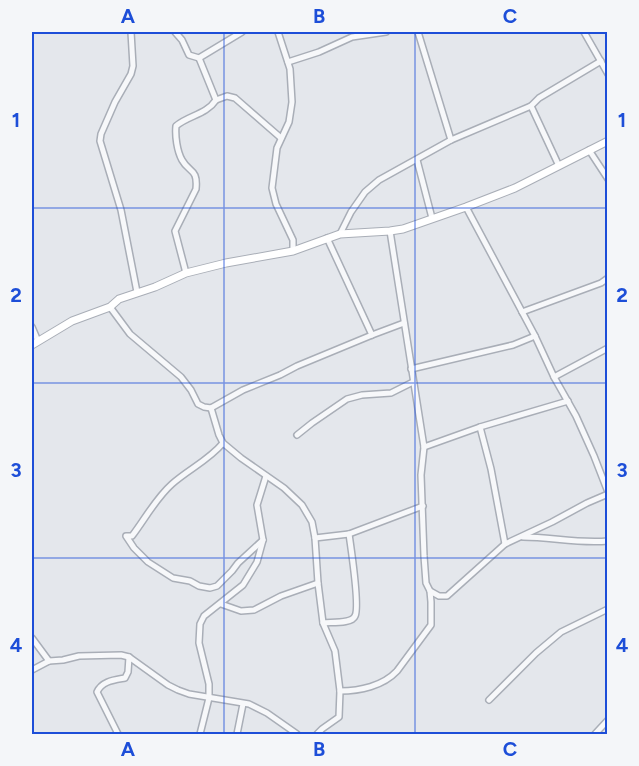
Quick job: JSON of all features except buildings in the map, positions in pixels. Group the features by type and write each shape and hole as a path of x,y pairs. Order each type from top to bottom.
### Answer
{"street":[{"path":"131,32 133,66 131,74 100,134 100,141 121,210 137,292"},
{"path":"176,32 189,55 199,58 242,32"},
{"path":"278,32 288,62 292,102 289,122 277,148 272,189 276,204 293,240 293,251"},
{"path":"288,62 319,52 352,34 386,32"},
{"path":"418,32 451,140"},
{"path":"584,32 608,74"},
{"path":"199,58 216,100"},
{"path":"340,234 351,212 365,192 379,180 451,140 531,106 538,98 601,61"},
{"path":"186,273 175,231 196,189 197,182 194,173 180,157 176,126 207,109 216,100 227,96 235,98 281,138"},
{"path":"531,106 559,166"},
{"path":"32,327 35,343 72,321 110,307 119,299 155,287 186,273 293,251 340,234 402,229 515,188 608,141"},
{"path":"589,150 608,179"},
{"path":"417,160 432,218"},
{"path":"430,591 439,596 447,596 505,544 608,493 576,416 466,207"},
{"path":"340,691 368,688 392,676 431,625 430,591 425,574 421,475 424,447 390,231"},
{"path":"327,238 372,335"},
{"path":"522,312 601,283 608,278"},
{"path":"110,307 130,334 181,377 198,404 211,408 243,390 404,323"},
{"path":"411,369 513,345 535,336"},
{"path":"554,376 608,348"},
{"path":"297,435 347,399 362,395 391,393 413,382"},
{"path":"424,447 480,427 568,401"},
{"path":"211,408 223,443 284,488 302,506 312,522 323,623 335,651 340,691 339,717 317,735"},
{"path":"480,427 491,469 505,544"},
{"path":"223,443 212,455 165,491 132,536 126,536 147,562 173,578 210,588 216,586 262,540"},
{"path":"200,735 209,698 208,676 199,643 200,624 204,616 243,585 253,571 262,540 257,505 266,476"},
{"path":"315,538 349,534 423,506"},
{"path":"323,623 350,621 355,616 357,607 349,534"},
{"path":"521,537 582,542 608,541"},
{"path":"221,604 241,611 254,610 281,596 318,583"},
{"path":"489,700 536,653 561,632 608,609"},
{"path":"32,638 49,661"},
{"path":"32,670 49,661 121,655 129,657 178,690 209,698 249,704 267,713 290,733 297,735"},
{"path":"118,735 97,692 104,683 125,678 128,672 129,657"},
{"path":"237,735 243,704"},
{"path":"595,735 608,720"}]}
